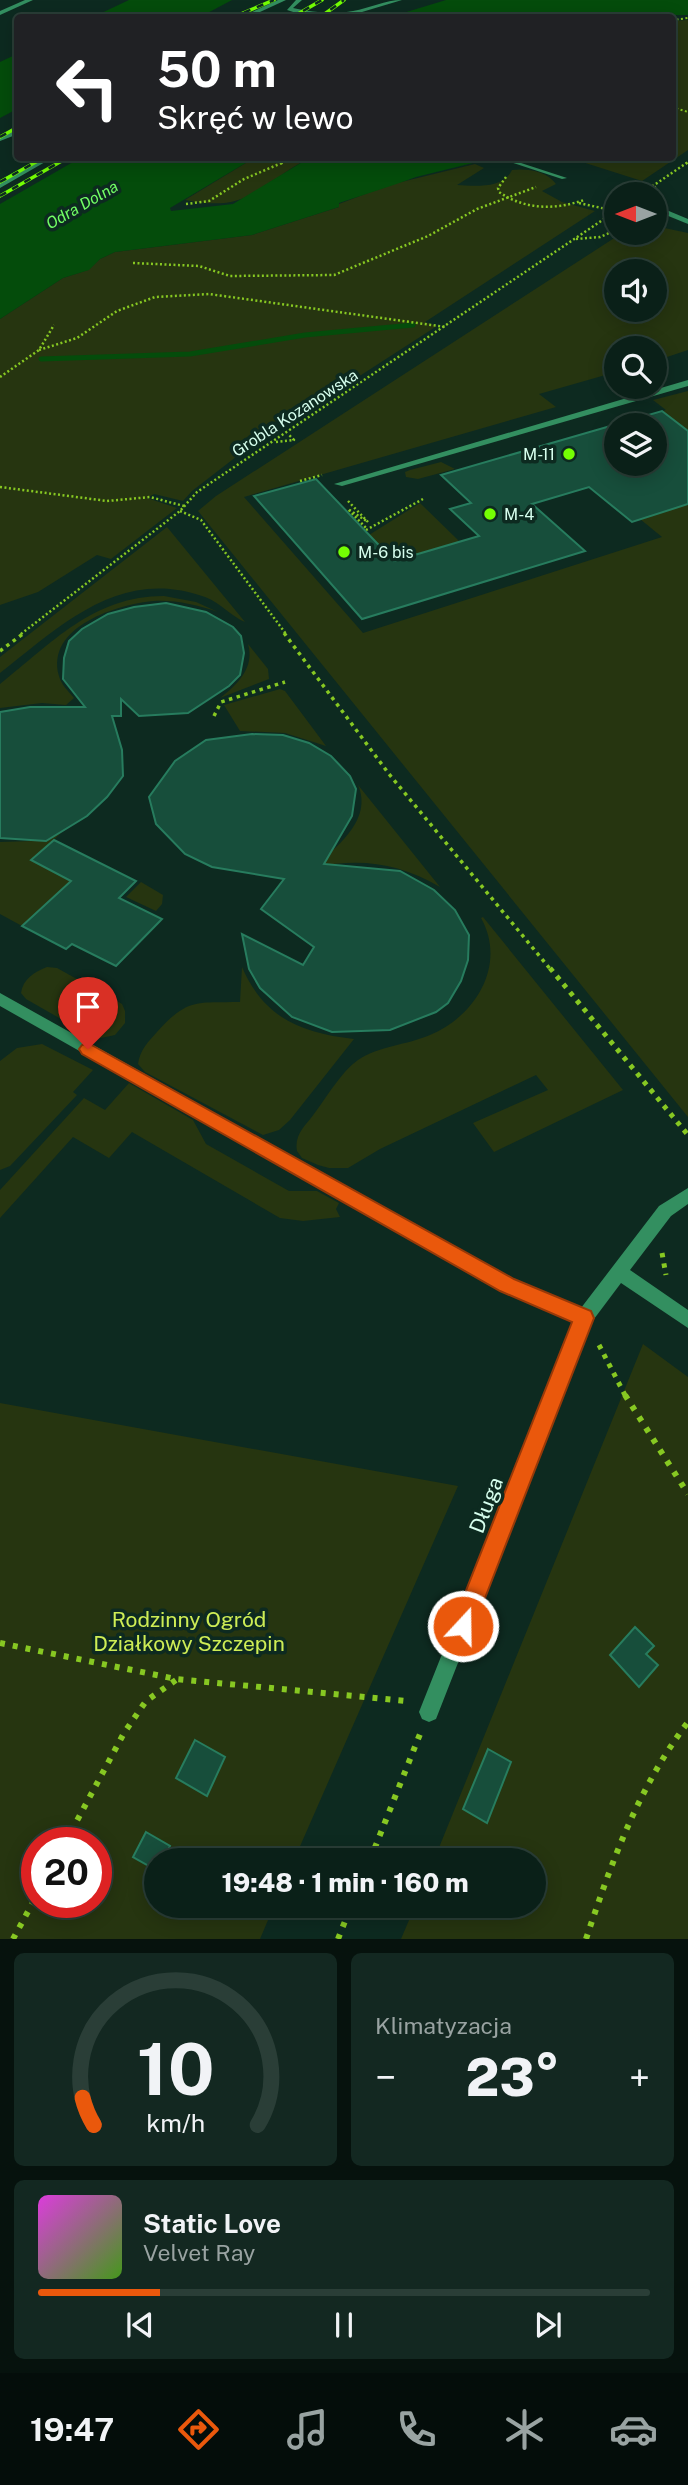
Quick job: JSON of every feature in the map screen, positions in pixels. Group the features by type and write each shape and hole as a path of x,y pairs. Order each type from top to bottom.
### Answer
{"lane":[{"path":"0,13 30,0"},
{"path":"250,14 283,0"},
{"path":"299,0 289,9 305,14"},
{"path":"338,14 399,0"},
{"path":"0,186 44,161"},
{"path":"511,161 564,178"},
{"path":"667,212 688,222"},
{"path":"339,484 688,383"},
{"path":"0,999 507,1285 584,1318"},
{"name":"Długa","path":"431,1707 584,1318 664,1211 688,1195"},
{"path":"619,1272 688,1320"}],"path":[{"path":"186,204 203,204 244,179 271,170 284,161"},
{"path":"659,182 688,162"},
{"path":"521,164 510,170 498,188 507,199 537,206 584,200"},
{"path":"133,263 199,266 230,276 317,278 334,275 537,186 553,174"},
{"path":"578,202 604,208"},
{"name":"Grobla Kozanowska","path":"0,651 180,511 197,492 447,327 604,219"},
{"path":"573,240 604,236"},
{"path":"0,377 39,350 77,338 117,311 155,298 209,294 447,327"},
{"path":"39,350 54,325"},
{"path":"275,442 294,440 287,434"},
{"path":"0,487 107,501 150,496 184,506"},
{"path":"352,504 368,522 348,509 366,530 423,499"},
{"path":"180,511 201,520 389,774 688,1135"},
{"path":"214,716 221,702 285,682"},
{"path":"584,1318 624,1394 688,1494"},
{"path":"0,1643 176,1679 431,1707 375,1848"},
{"path":"74,1827 124,1733 146,1701 176,1679"},
{"path":"586,1939 629,1815 649,1774 688,1722"},
{"path":"13,1939 24,1918"},
{"path":"338,1939 346,1918"}],"green space":[{"path":"688,20 688,150 676,158 676,21"},
{"path":"249,161 304,161 239,200 207,203 185,200"},
{"path":"579,161 672,161 642,181"},
{"path":"475,164 484,168 457,185 488,185 502,180 512,170 530,170 542,173 556,184 542,191 562,202 595,211 425,322 437,326 245,450 183,501 154,494 147,498 177,508 111,559 97,555 38,592 0,605 0,319 63,278 88,270 100,259 115,252 252,235 339,207 339,204 389,185"},
{"path":"667,229 688,233 688,350 667,357 667,336 604,336 604,375 539,394 556,407 244,497 363,633 662,537 640,519 688,504 688,1117 198,511 216,496 604,245 667,245"},
{"path":"688,391 688,431 662,411 666,410 653,400 667,399 667,396"},
{"path":"441,462 455,469 418,479 406,477 405,472"},
{"path":"420,503 460,542 394,561 369,535"},
{"path":"167,527 245,622 205,597 175,589 146,589 119,595 94,605 46,637 0,673 0,657"},
{"path":"164,596 196,602 218,612 186,604 154,601 105,613 74,631 63,644 58,659 59,676 74,698 66,705 42,703 0,708 0,684 75,625 116,604 139,598"},
{"path":"248,644 268,669 269,679 220,698 238,682 247,668 250,653"},
{"path":"280,689 285,691 326,746 285,733 240,731 224,705"},
{"path":"358,785 440,887 409,872 379,865 348,863 315,867 342,841 357,821 361,810"},
{"path":"62,832 32,860 71,881 22,926 0,914 0,842 33,841"},
{"path":"141,882 163,895 162,904 156,911 126,897"},
{"path":"483,917 623,1090 494,1152 473,1123 548,1090 536,1075 380,1149 348,1168 329,1168 302,1158 296,1145 301,1131 352,1065 366,1055 430,1035 461,1015 473,1002 488,970 490,953 488,935 481,918"},
{"path":"47,967 57,968 122,1004 125,1023 115,1035 96,1039 26,999 21,993 24,984"},
{"path":"242,967 261,999 286,1020 317,1032 354,1039 290,1120 279,1130 263,1135 145,1072 138,1064 151,1039 186,1007 203,1003 240,1002"},
{"path":"42,1044 93,1070 73,1092 77,1095 10,1166 0,1170 0,1061 17,1048"},
{"path":"129,1083 193,1120 206,1144 289,1191 317,1191 339,1203 336,1209 340,1217 303,1221 280,1218 132,1132 109,1158 73,1137 0,1218 0,1190 84,1098 105,1110"},
{"path":"643,1344 688,1377 688,1939 401,1939 410,1918 546,1918 546,1848 439,1848"},
{"name":"Rodzinny Ogród Działkowy Szczepin","path":"0,1403 458,1486 299,1848 144,1848 144,1918 269,1918 260,1939 0,1939"}],"water":[{"path":"129,0 232,0 206,14 99,14"},
{"path":"446,0 688,0 688,15 400,14"},
{"path":"14,55 14,111 0,118 0,62"},
{"name":"Odra Dolna","path":"75,161 249,161 170,208 171,211 233,204 304,161 481,161 416,177 339,203 339,207 252,235 115,252 100,259 89,270 63,278 0,319 0,204"}],"building":[{"path":"667,415 688,431 688,504 632,522 589,487 532,504 585,551 362,619 254,496 316,479 394,561 479,536 450,509 471,503 441,475 604,428 604,476 667,476"},
{"path":"166,603 206,612 233,627 241,636 244,653 240,675 229,686 188,713 139,716 121,699 121,716 112,716 122,750 123,776 107,797 87,816 46,841 0,838 0,712 30,707 85,707 63,679 64,658 69,641 82,629 108,614"},
{"path":"252,734 283,735 309,743 331,756 350,776 356,789 352,816 324,864 400,871 434,890 455,910 469,935 468,960 461,981 448,1003 436,1012 390,1030 332,1032 292,1017 260,988 249,969 242,934 303,965 314,947 261,909 284,879 212,867 185,854 156,824 149,797 175,761 206,740"},
{"path":"54,840 136,881 119,898 162,919 116,966 72,944 66,949 22,926 71,881 31,860"},
{"path":"635,1627 654,1646 646,1654 658,1665 639,1687 610,1655"},
{"path":"195,1740 225,1757 207,1796 176,1778"},
{"path":"488,1749 511,1762 487,1823 463,1809"},
{"path":"146,1832 170,1846 144,1848 144,1863 133,1857"}],"waterway":[{"path":"41,359 190,354 305,335 413,325"}],"railway":[{"path":"241,14 274,0"},
{"path":"298,14 322,0"},
{"path":"325,14 344,0"},
{"path":"0,137 14,129"},
{"path":"0,182 38,161"},
{"path":"0,196 62,161"}],"place":[{"name":"M-11","path":"569,454"},
{"name":"M-4","path":"490,514"},
{"name":"M-6 bis","path":"344,552"}],"route":[{"path":"88,1049 507,1285 584,1318 463,1626"}]}
